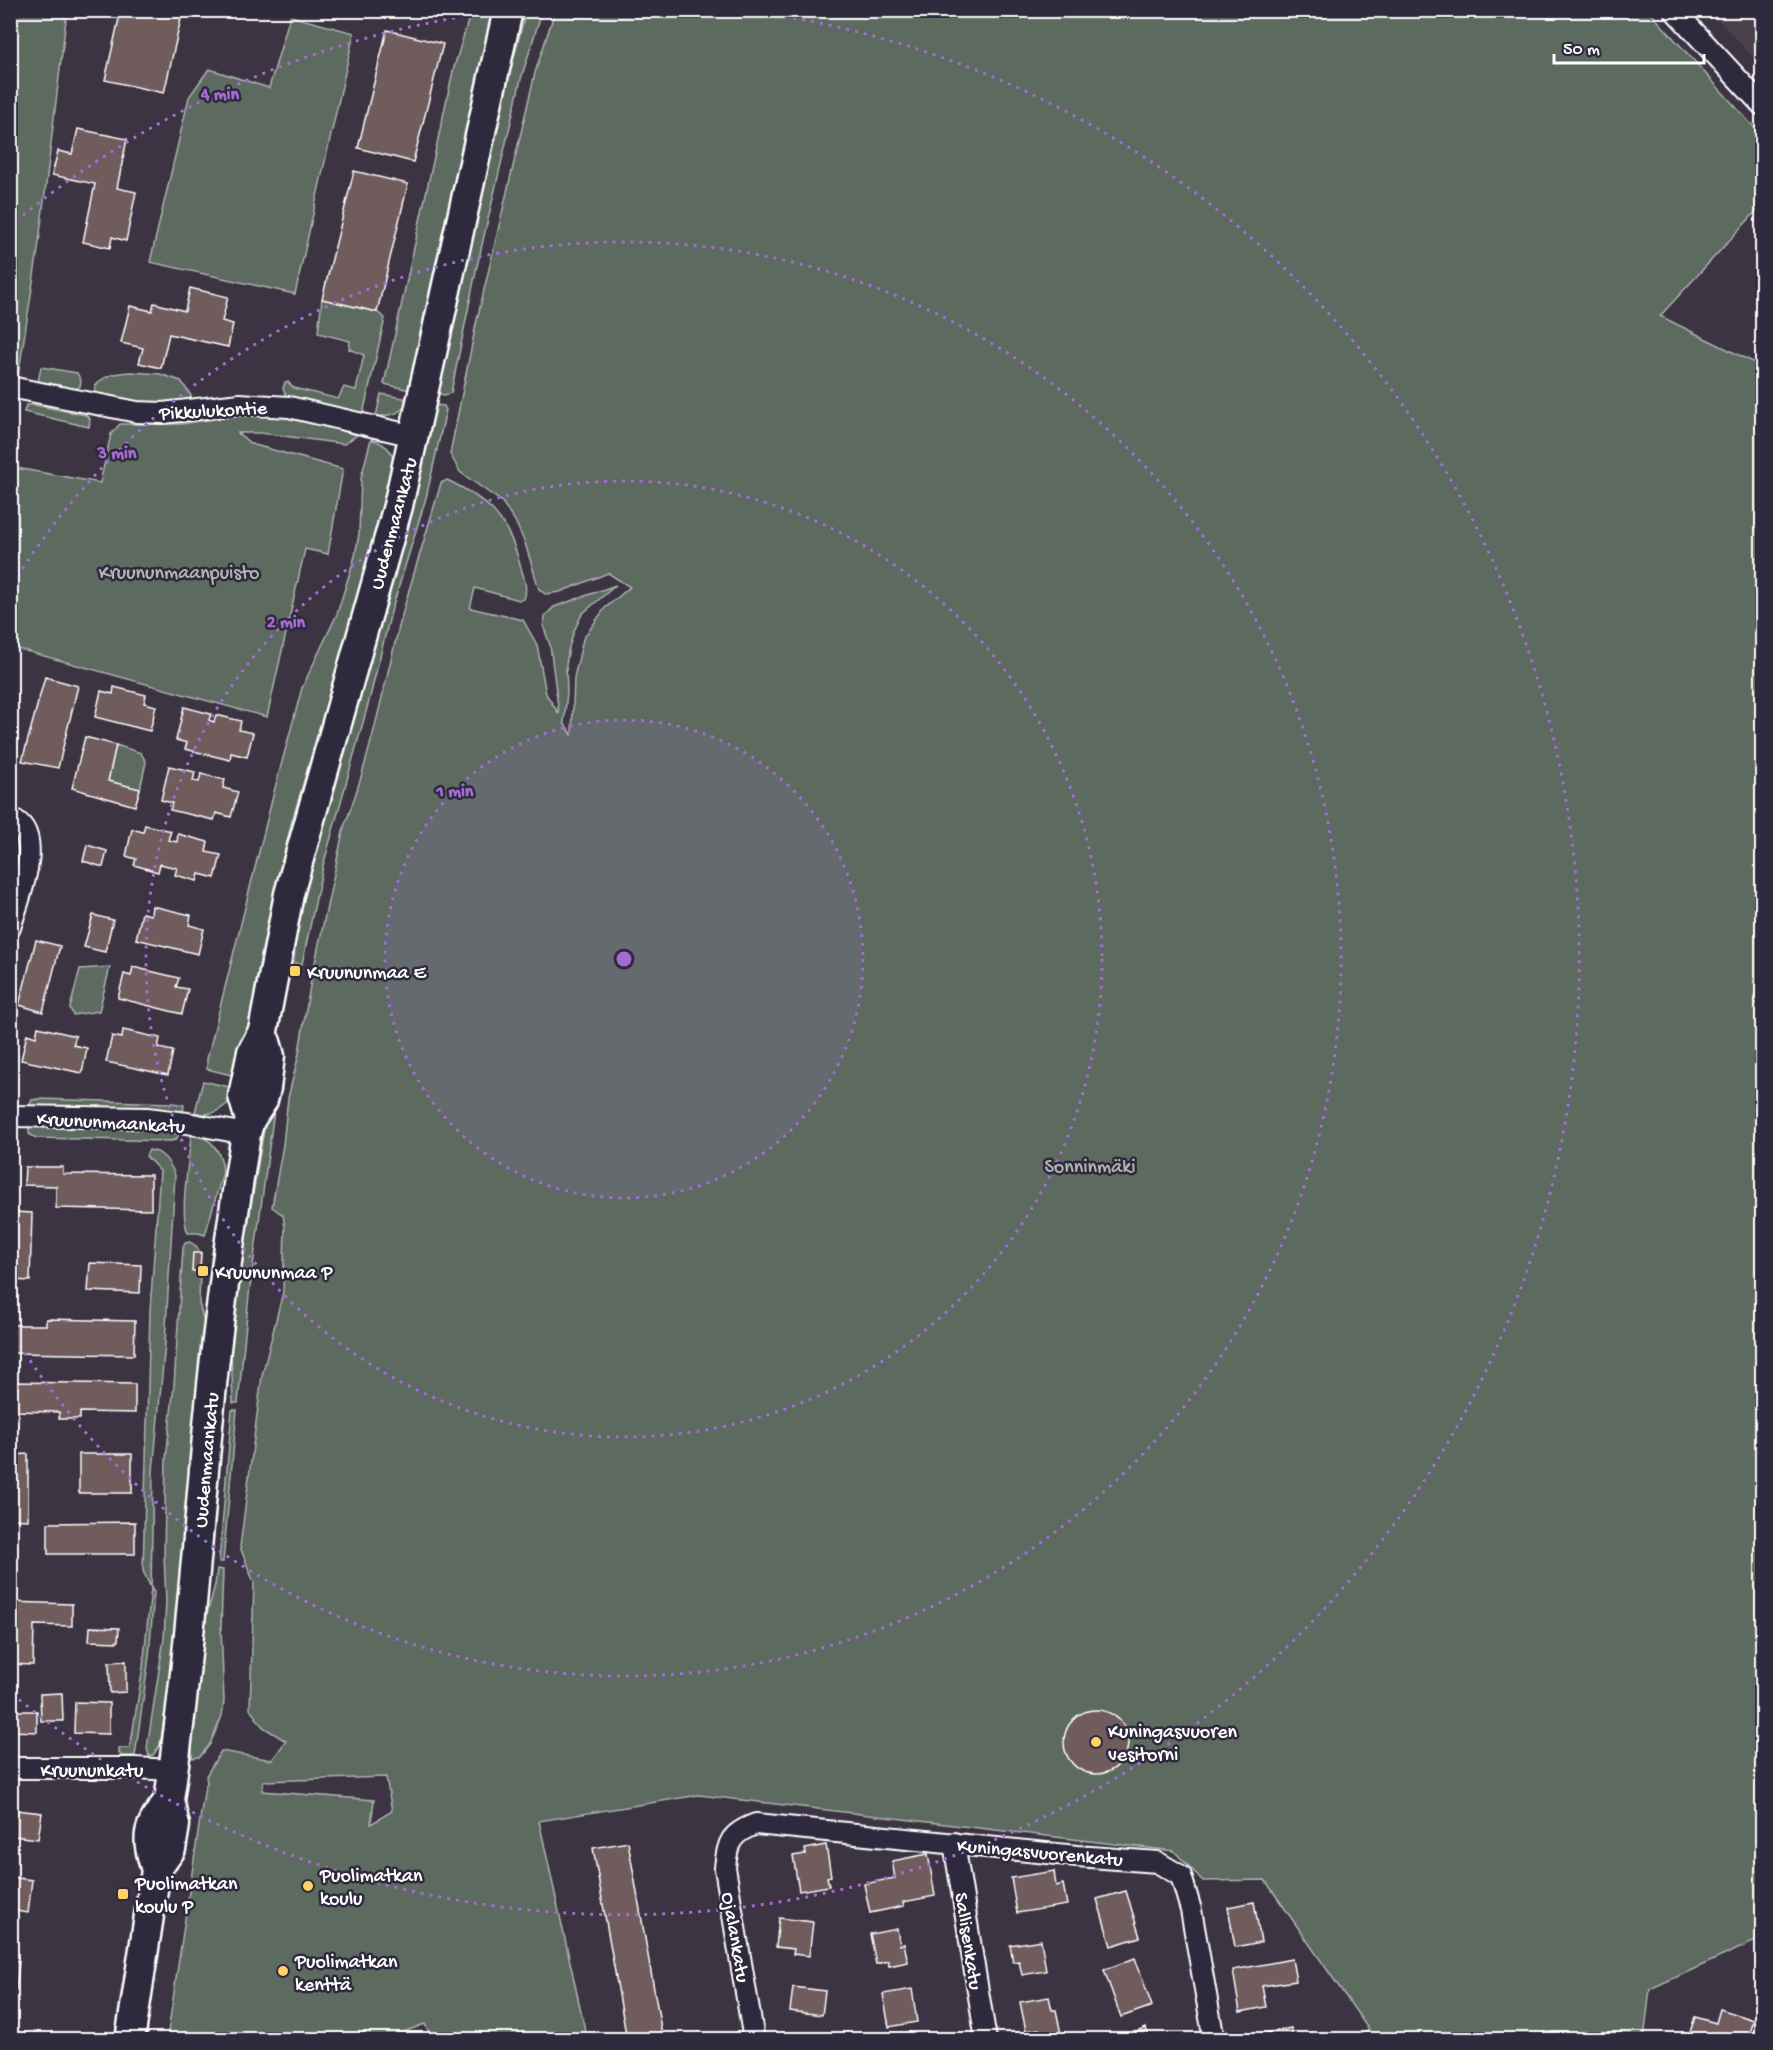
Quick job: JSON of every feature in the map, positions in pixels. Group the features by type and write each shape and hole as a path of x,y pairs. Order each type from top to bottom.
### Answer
{"main road":[{"name":"Uudenmaankatu","path":"130,2040 156,1870 171,1850 175,1825 169,1800 192,1616 222,1298 248,1127 263,1100 266,1088 270,1056 263,1031 289,894 394,517 414,436 508,10"}],"street":[{"path":"1674,10 1762,105"},
{"name":"Pikkulukontie","path":"10,387 137,412 163,413 240,404 289,407 414,436"},
{"path":"10,818 22,826 28,834 30,846 29,860 10,928"},
{"name":"Kruununmaankatu","path":"10,1116 147,1118 248,1127"},
{"name":"Kruununkatu","path":"10,1768 173,1770"},
{"name":"Kuningasvuorenkatu","path":"733,1836 741,1829 756,1824 1157,1862 1181,1876 1191,1910 1214,2040"},
{"name":"Ojalankatu","path":"733,1836 726,1850 725,1868 754,2040"},
{"name":"Sallisenkatu","path":"954,1843 986,2040"}],"shaded area":[{"path":"1708,11 1762,11 1762,66 1718,20"}],"green space":[{"path":"11,11 67,11 38,250 11,422"},
{"path":"471,11 492,11 420,334 410,390 384,384 453,71"},
{"path":"526,11 542,11 521,79 477,266 451,393 444,395 437,393 499,115"},
{"name":"Sonninmäki","path":"555,11 1649,11 1762,136 1762,205 1660,316 1755,363 1762,364 1762,1938 1650,1989 1644,2039 1354,2039 1369,2030 1265,1880 1203,1881 1174,1851 699,1795 539,1821 587,2039 432,2039 425,2024 384,2039 167,2039 207,1783 206,1776 221,1751 272,1760 286,1741 263,1727 250,1709 254,1583 240,1547 262,1376 283,1292 285,1228 283,1215 272,1207 283,1145 288,1098 344,827 369,750 410,585 441,483 447,480 487,504 511,537 524,580 526,591 524,599 519,600 475,588 470,608 523,620 537,645 546,694 559,714 550,645 543,625 546,615 554,607 616,585 582,614 569,647 566,665 567,692 564,723 572,735 574,678 583,639 605,608 630,587 608,573 560,592 545,594 539,589 525,543 515,521 502,502 460,472 450,454 476,324 535,73","holes":["386,1777 392,1811 371,1824 374,1800 262,1791 263,1781"]},
{"path":"290,16 354,33 295,294 150,262 189,97 209,69 269,88"},
{"path":"322,299 377,312 385,318 363,414 286,396 283,389 285,382 288,382 294,388 338,399 344,387 356,390 364,355 349,349 350,341 318,333"},
{"path":"41,367 77,373 81,381 80,386 75,390 38,382"},
{"path":"131,372 160,374 181,381 191,396 190,401 147,403 99,396 96,392 95,386 103,379"},
{"path":"381,394 409,399 400,411 376,416"},
{"path":"26,405 86,415 90,419 89,427 24,412"},
{"path":"434,405 444,406 446,410 426,498 391,612 323,866 302,964 294,963 297,920 302,894 424,458"},
{"name":"Kruununmaanpuisto","path":"235,416 269,416 303,420 357,435 344,444 261,433 238,433 251,444 343,469 328,554 305,549 267,717 11,647 10,467 100,483 111,434 120,424 181,424"},
{"path":"371,439 390,451 393,469 390,485 291,824 261,955 239,1077 207,1069 207,1059 302,688 337,614 355,556 359,534 361,478"},
{"path":"116,745 141,753 146,762 140,789 108,781"},
{"path":"110,967 99,1011 73,1015 70,1008 80,969"},
{"path":"203,1081 238,1089 226,1105 214,1112 202,1114 195,1112"},
{"path":"270,1095 276,1096 249,1295 238,1403 233,1403 231,1349 233,1326"},
{"path":"32,1100 184,1105 183,1113 29,1107"},
{"path":"29,1127 179,1132 176,1139 171,1141 36,1138 29,1134"},
{"path":"201,1136 215,1147 221,1159 223,1172 205,1235 188,1233 185,1224 185,1186 191,1137"},
{"path":"149,1150 162,1155 175,1175 165,1343 153,1471 151,1588 143,1571 150,1311 160,1171 146,1156"},
{"path":"190,1242 201,1253 192,1271 200,1271 199,1303 204,1322 171,1673 160,1745 153,1755 149,1756 147,1748 164,1638 166,1459 174,1386 183,1248 185,1243"},
{"path":"232,1410 237,1410 223,1562 219,1562"},
{"path":"217,1569 223,1570 221,1627 224,1701 222,1716 210,1744 200,1757 192,1758 192,1736 204,1625"},
{"path":"151,1588 154,1592 149,1657 135,1756 122,1756 119,1748 130,1748 143,1667"}],"building":[{"path":"121,10 183,10 164,93 105,80"},
{"path":"387,30 443,44 413,162 358,148"},
{"path":"78,129 127,139 117,188 136,192 126,241 112,237 110,248 83,242 95,184 52,175 58,151 72,154"},
{"path":"354,171 408,184 377,312 322,299"},
{"path":"190,288 228,297 222,321 233,324 228,347 169,334 161,368 139,363 143,348 121,343 130,306 152,311 154,303 185,311"},
{"path":"45,677 78,686 58,768 22,761"},
{"path":"114,687 146,695 144,703 156,706 150,731 95,717 101,691 113,694"},
{"path":"184,707 211,714 209,720 214,722 216,715 241,721 239,730 253,733 247,757 231,753 230,760 185,749 187,743 176,740"},
{"path":"85,737 116,745 108,781 140,789 135,806 72,788"},
{"path":"169,766 195,772 193,781 199,782 201,774 225,780 223,788 238,792 231,817 216,813 214,820 170,810 172,803 161,800"},
{"path":"145,825 171,831 168,840 177,842 178,834 208,842 206,852 221,855 215,878 199,874 197,881 175,875 177,868 160,864 158,872 134,865 136,859 126,856 132,829 143,832"},
{"path":"87,845 107,851 103,867 83,861"},
{"path":"152,906 191,915 189,925 204,929 198,954 136,939 142,913 151,915"},
{"path":"93,915 113,920 105,952 84,947"},
{"path":"36,940 60,946 43,1012 19,1005"},
{"path":"133,967 179,978 176,987 188,989 182,1014 118,998 124,974 131,976"},
{"path":"38,1027 76,1036 73,1045 87,1048 82,1073 21,1060 27,1034 36,1037"},
{"path":"123,1030 160,1038 158,1048 173,1051 168,1075 106,1062 112,1036 122,1038"},
{"path":"25,1167 63,1167 63,1174 151,1175 151,1210 56,1208 56,1186 24,1185"},
{"path":"14,1212 32,1213 30,1281 13,1280"},
{"path":"193,1253 201,1253 200,1271 192,1271"},
{"path":"90,1263 141,1265 140,1293 88,1291"},
{"path":"46,1319 135,1321 134,1355 12,1353 12,1325 46,1325"},
{"path":"13,1382 135,1384 135,1413 80,1412 80,1419 59,1419 59,1412 13,1411"},
{"path":"28,1454 28,1520 10,1519 11,1455"},
{"path":"79,1454 132,1454 132,1493 79,1493"},
{"path":"135,1522 135,1554 48,1554 48,1523"},
{"path":"10,1602 72,1604 72,1626 34,1625 33,1665 10,1664"},
{"path":"90,1627 119,1628 118,1642 89,1641"},
{"path":"126,1661 126,1692 110,1693 109,1662"},
{"path":"62,1693 63,1721 41,1721 40,1694"},
{"path":"75,1702 109,1703 109,1734 74,1733"},
{"name":"Kuningasvuoren vesitorni","path":"1096,1710 1114,1716 1122,1724 1128,1742 1122,1760 1114,1768 1096,1774 1078,1768 1070,1760 1064,1742 1070,1724 1078,1716"},
{"path":"10,1711 37,1711 37,1732 10,1731"},
{"path":"16,1810 42,1813 38,1839 13,1836"},
{"path":"628,1842 663,2040 627,2040 593,1848"},
{"path":"826,1845 831,1876 827,1877 829,1886 799,1891 793,1856 806,1854 805,1849"},
{"path":"928,1854 935,1896 903,1902 904,1906 870,1913 864,1884 895,1878 892,1861"},
{"path":"1054,1871 1056,1886 1063,1884 1067,1905 1017,1913 1011,1878"},
{"path":"10,1877 32,1880 28,1913 10,1910"},
{"path":"1126,1891 1140,1937 1111,1946 1097,1899"},
{"path":"1254,1902 1261,1942 1235,1947 1228,1907"},
{"path":"779,1918 813,1922 809,1956 793,1954 794,1949 776,1947"},
{"path":"897,1929 900,1945 904,1944 908,1962 889,1966 888,1961 876,1964 870,1934"},
{"path":"1041,1940 1046,1971 1022,1975 1019,1961 1013,1962 1010,1945"},
{"path":"1135,1958 1152,2006 1121,2017 1104,1970"},
{"path":"1292,1959 1296,1981 1262,1986 1266,2007 1240,2012 1233,1970"},
{"path":"10,1960 19,1961 16,1990 10,1989"},
{"path":"793,1987 825,1991 822,2015 790,2011"},
{"path":"912,1989 917,2022 889,2027 883,1994"},
{"path":"1049,1997 1052,2010 1056,2010 1061,2034 1041,2038 1039,2029 1026,2031 1020,2002"},
{"path":"1720,2009 1754,2020 1748,2040 1701,2040 1689,2035 1695,2017 1716,2023"},
{"path":"1146,2028 1150,2040 1118,2040"},
{"path":"1291,2028 1293,2040 1243,2040 1243,2038"}],"place":[{"name":"Kruununmaa E","path":"295,971"},
{"name":"Kruununmaa P","path":"203,1271"},
{"name":"Kuningasvuoren vesitorni","path":"1096,1742"},
{"name":"Puolimatkan koulu","path":"308,1886"},
{"name":"Puolimatkan koulu P","path":"123,1894"},
{"name":"Puolimatkan kenttä","path":"283,1971"}]}
